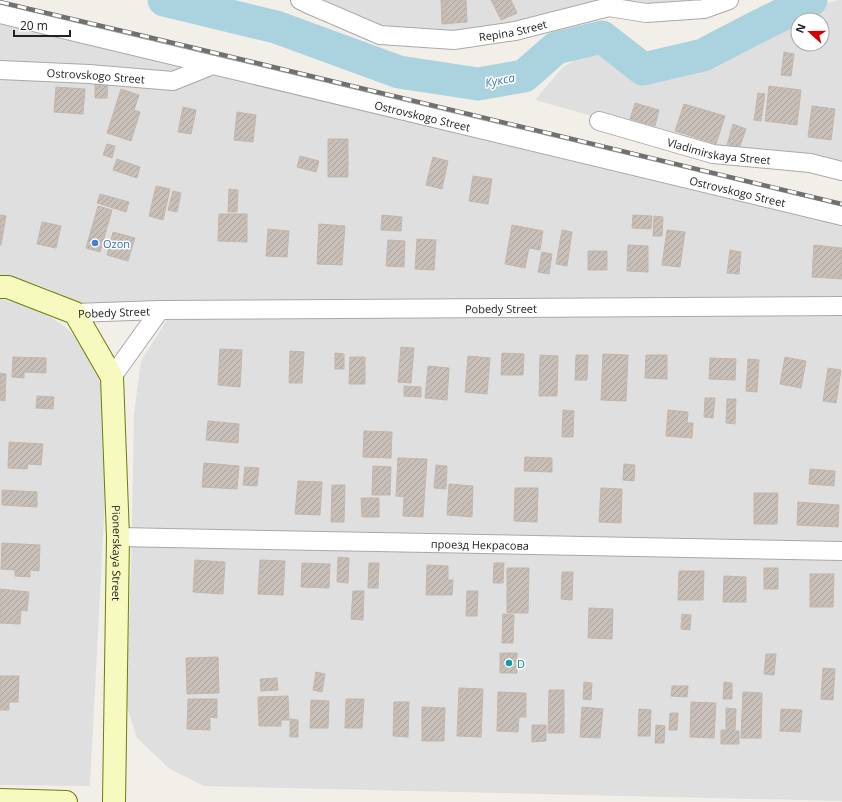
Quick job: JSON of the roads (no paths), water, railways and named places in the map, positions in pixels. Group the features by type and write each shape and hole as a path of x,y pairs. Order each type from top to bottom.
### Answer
{"street":[{"name":"Repina Street","path":"300,0 380,35 454,40 515,31 609,7 646,13 704,9 729,0"},
{"path":"0,14 213,65"},
{"name":"Ostrovskogo Street","path":"0,70 89,74 173,81 213,65 842,216"},
{"name":"Vladimirskaya Street","path":"599,121 713,154 810,163 842,171"},
{"name":"Pobedy Street","path":"0,286 8,287 75,314 160,310 842,306"},
{"name":"Pobedy Street","path":"112,377 160,310"},
{"name":"Pionerskaya Street","path":"75,314 112,377 118,537 114,802"},
{"name":"проезд Некрасова","path":"118,537 842,551"},
{"path":"0,800 66,802"}],"waterway":[{"name":"Кукса","path":"164,0 276,27 399,72 478,84 524,76 556,48 602,37 643,69 703,55 811,0"}],"railway":[{"path":"0,2 842,204"}],"place":[{"name":"Ozon","path":"95,243"},
{"name":"D","path":"509,663"}]}
